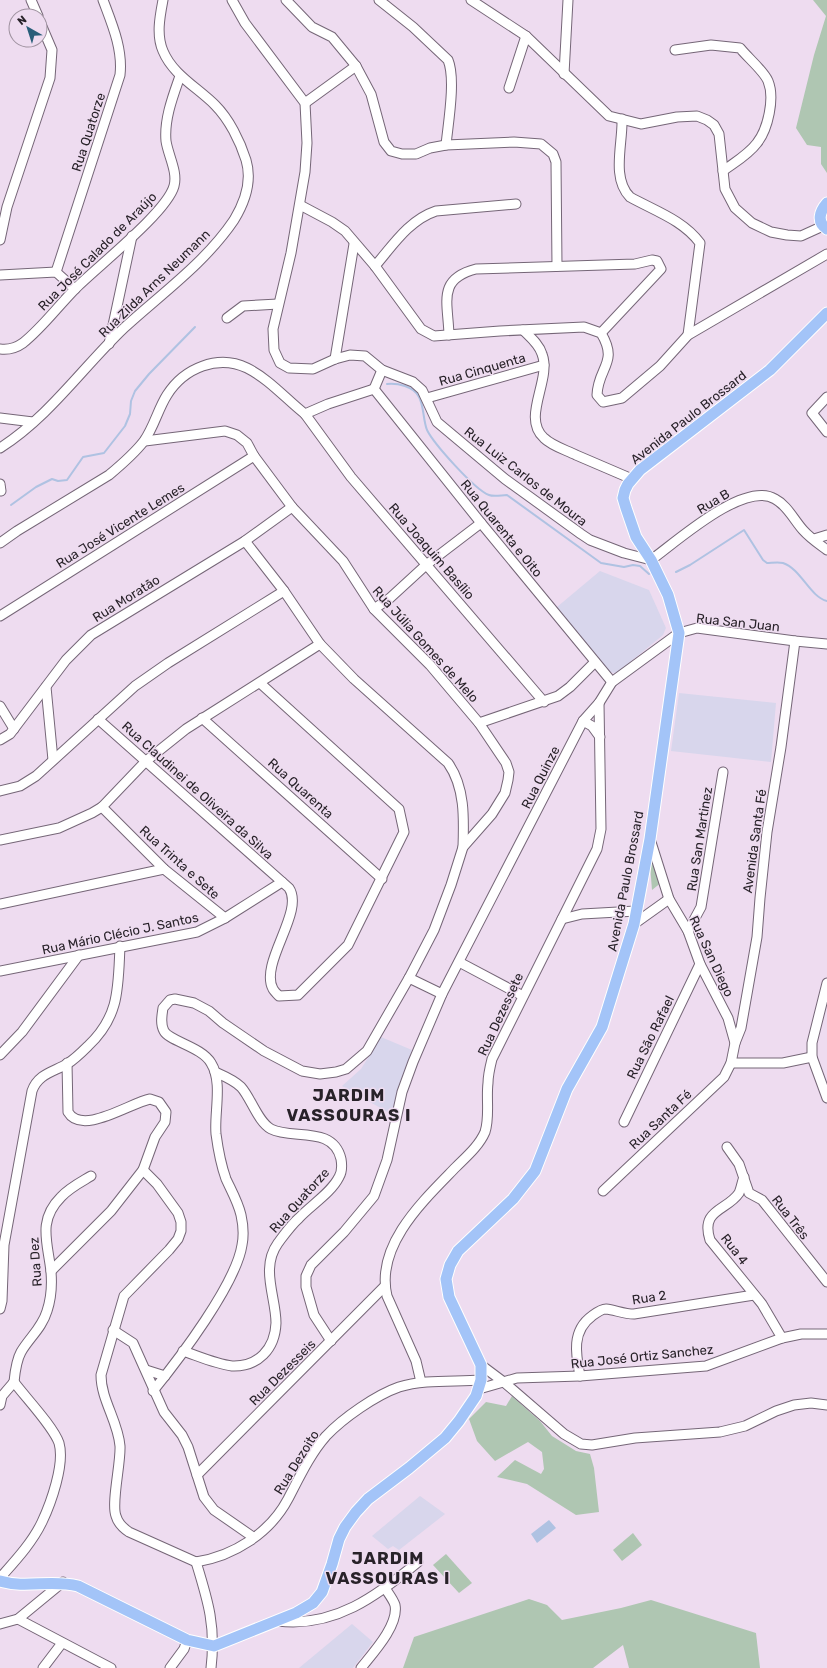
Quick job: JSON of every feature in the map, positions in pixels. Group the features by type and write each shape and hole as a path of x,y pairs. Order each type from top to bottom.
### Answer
{"main road":[{"path":"825,227 820,217 822,209 827,203"},
{"name":"Avenida Paulo Brossard","path":"214,1646 278,1621 313,1603 322,1592 345,1527 356,1512 368,1499 409,1468 444,1438 471,1406 480,1385 481,1365 449,1297 446,1279 450,1265 458,1251 512,1199 535,1171 567,1089 602,1027 634,924 650,839 679,633 668,594 651,560 636,537 623,498 628,484 640,470 770,370 827,314"},
{"path":"0,1581 14,1585 63,1582 78,1586 187,1640 214,1646"}],"street":[{"name":"Rua Quatorze","path":"56,272 120,75 121,57 116,35 103,0"},
{"name":"Rua Zilda Arns Neumann","path":"0,448 33,422 124,329 167,292 212,246 234,219 248,187 246,159 225,117 200,91 180,76 169,64 162,50 159,26 163,0"},
{"path":"232,0 245,23 305,103 307,142 305,172 300,205 273,329 272,342 280,363 289,368 312,370 335,359 350,355 365,356 382,370 413,382 422,390 427,398"},
{"path":"286,0 312,27 332,37 356,66 371,94 384,142 391,151 402,154 416,154 430,148 446,145 514,142 541,144 553,154 556,162 557,266"},
{"path":"379,0 413,27 448,60 451,80 446,145"},
{"path":"471,0 526,36 609,116 641,124 677,117 697,116 707,120 714,126 718,134 725,188 730,200 735,208 752,222 771,232 801,236 825,227"},
{"path":"564,74 568,0"},
{"path":"509,88 526,36"},
{"path":"0,240 7,207 50,78 52,50 48,41"},
{"path":"675,50 711,45 740,48 768,80 771,93 771,104 767,121 758,142 744,156 723,171"},
{"path":"305,103 356,66"},
{"name":"Rua José Calado de Araújo","path":"0,349 13,348 23,342 46,322 76,288 132,236 170,195 175,185 166,129 167,119 180,76"},
{"path":"622,119 620,176 625,192 630,197 682,225 693,234 700,244 688,336"},
{"path":"375,266 409,226 424,215 436,212 516,204"},
{"path":"300,205 340,228 375,266 421,329 434,336 584,327 602,333 608,344 610,352 597,384 597,395 603,402 622,398 660,366 688,336 827,254"},
{"path":"109,344 132,236"},
{"path":"335,359 354,244"},
{"path":"449,335 447,292 455,278 462,272 476,268 635,264 652,260 660,263 661,269 602,333"},
{"path":"0,275 56,272 76,288"},
{"path":"227,318 243,306 278,304"},
{"path":"523,330 540,349 544,364 534,418 540,433 544,438 557,446 632,479"},
{"name":"Rua Joaquim Basílio","path":"0,543 109,475 129,458 145,441 168,394 191,372 212,363 222,362 246,368 267,382 305,414 351,477 544,702"},
{"name":"Rua Cinquenta","path":"427,398 544,364"},
{"path":"305,414 328,404 374,389 382,370"},
{"name":"Rua Quarenta e Oito","path":"374,389 481,523 612,682"},
{"path":"827,397 812,413 827,432"},
{"name":"Rua Luiz Carlos de Moura","path":"427,398 432,415 441,426 505,479 581,534 590,540 624,553 651,560"},
{"path":"0,418 33,422"},
{"name":"Rua Júlia Gomes de Melo","path":"145,441 225,431 237,435 247,443 254,456 292,507 343,561 374,609 430,665 478,723 506,764 509,772 506,792 492,814 463,847 452,885 434,930 409,978 367,1051 346,1069 320,1074 302,1071 264,1051 223,1023 209,1011 194,1003 183,1000 170,1000 163,1008 162,1017 164,1031 166,1034 196,1049 204,1055 211,1062 215,1072"},
{"name":"Rua José Vicente Lemes","path":"0,616 254,456"},
{"name":"Rua B","path":"651,560 717,511 739,500 759,496 773,497 782,504 805,532 827,550"},
{"name":"Rua Moratão","path":"0,740 14,729 66,660 92,635 245,541 292,507"},
{"path":"374,609 390,598 426,565 481,523"},
{"path":"814,539 827,535"},
{"path":"245,541 284,591 320,644 354,679 448,763 456,774 462,800 463,847"},
{"path":"0,791 20,786 36,776 98,718 135,686 168,663 284,591"},
{"name":"Rua San Juan","path":"679,633 697,628 827,644"},
{"name":"Rua Quinze","path":"331,1341 314,1314 306,1287 306,1276 311,1265 344,1232 374,1196 387,1160 402,1092 442,994 583,721 600,703 612,682 679,633"},
{"name":"Avenida Santa Fé","path":"735,1043 741,1028 758,937 760,898 767,832 781,747 795,641"},
{"path":"0,840 59,828 102,807 146,761 180,733 320,644"},
{"path":"478,723 544,702 558,696 570,687 594,662"},
{"name":"Rua Claudinei de Oliveira da Silva","path":"98,718 292,892 291,914 285,927 271,975 272,988 279,996 298,995 348,946 404,832 399,809 260,683"},
{"path":"46,687 53,760"},
{"name":"Rua Dezessete","path":"384,1287 386,1271 393,1246 408,1219 470,1152 485,1132 487,1120 488,1083 492,1059 570,901 598,850 601,829 600,703"},
{"path":"0,706 14,729"},
{"name":"Rua Quarenta","path":"202,718 382,879"},
{"path":"583,721 592,726 600,737"},
{"name":"Rua San Martinez","path":"688,931 702,907 724,772"},
{"name":"Rua Trinta e Sete","path":"102,807 164,869 225,918"},
{"name":"Rua San Diego","path":"650,839 669,899 688,931 700,964 728,1018 735,1043 731,1062"},
{"path":"0,904 164,869"},
{"name":"Rua Mário Clécio J. Santos","path":"0,970 79,956 120,946 197,932 225,918 282,882"},
{"path":"634,924 669,899"},
{"path":"570,901 582,914"},
{"path":"562,919 582,914 636,911"},
{"path":"0,1308 2,1301 2,1246 32,1091 38,1080 44,1075 67,1064 93,1042 105,1028 111,1018 118,995 120,946"},
{"path":"0,1055 22,1032 79,956"},
{"path":"459,962 523,996"},
{"name":"Rua São Rafael","path":"624,1122 700,964"},
{"path":"409,978 442,994"},
{"path":"827,983 812,1043 812,1057 827,1098"},
{"path":"731,1062 783,1063 812,1057"},
{"name":"Rua Santa Fé","path":"603,1191 724,1077 731,1062"},
{"path":"51,1271 92,1232 111,1211 143,1170 155,1137 165,1122 166,1112 160,1102 150,1098 97,1120 80,1121 73,1118 68,1112 67,1064"},
{"name":"Rua Quatorze","path":"183,1351 231,1366 248,1364 257,1361 268,1351 273,1339 276,1323 270,1279 272,1254 277,1245 298,1219 333,1186 339,1177 342,1168 338,1154 330,1142 304,1134 270,1129 240,1086 215,1072"},
{"path":"153,1391 183,1351 225,1289 238,1261 242,1245 241,1214 226,1178 217,1141 215,1072"},
{"name":"Rua Três","path":"727,1146 739,1164 749,1193 762,1200 827,1282"},
{"path":"143,1170 157,1184 178,1213 181,1222 181,1231 178,1239 169,1250 124,1296 101,1375 101,1387 114,1422 120,1446 115,1514 122,1526 129,1532 196,1562 210,1607 214,1646 211,1668"},
{"name":"Rua Dez","path":"14,1382 16,1365 20,1353 45,1319 49,1302 51,1271 45,1235 46,1220 52,1208 61,1196 91,1176"},
{"name":"Rua 4","path":"744,1177 739,1193 716,1212 708,1222 707,1230 710,1240 762,1304 782,1338"},
{"path":"384,1287 416,1361 420,1382"},
{"name":"Rua Dezesseis","path":"197,1475 384,1287"},
{"name":"Rua 2","path":"580,1376 576,1341 580,1330 589,1318 597,1312 605,1309 624,1314 634,1314 754,1295"},
{"path":"114,1330 133,1343 146,1370 153,1391 164,1412 182,1435 204,1497 214,1510 253,1537"},
{"name":"Rua José Ortiz Sanchez","path":"480,1385 505,1383 517,1378 580,1376 706,1366 782,1338 801,1334 827,1334"},
{"path":"481,1365 505,1383 564,1434 582,1444 592,1445 635,1438 720,1432 745,1426 776,1411 794,1405 810,1403 827,1405"},
{"path":"146,1370 165,1376"},
{"path":"0,1578 22,1553 42,1522 58,1478 60,1462 58,1442 14,1382 1,1399"},
{"name":"Rua Dezoito","path":"196,1562 223,1556 253,1537 276,1516 326,1437 342,1422 385,1394 398,1388 420,1382 480,1385"},
{"path":"278,1621 297,1623 314,1620 340,1612 363,1602 385,1588 418,1562"},
{"path":"0,1624 18,1619 63,1582"},
{"path":"361,1668 383,1640 393,1619 394,1603 385,1588"},
{"path":"18,1619 111,1668"},
{"path":"170,1668 184,1649 187,1640"},
{"path":"42,1668 62,1643"}],"shaded area":[{"path":"600,571 649,590 666,628 663,635 618,672 614,673 608,671 557,607"},
{"path":"679,693 776,703 771,762 671,751"},
{"path":"381,1037 412,1050 391,1114 342,1086 361,1069"},
{"path":"420,1496 445,1514 399,1550 393,1546 388,1549 372,1536"},
{"path":"549,1520 556,1528 537,1543 531,1534"},
{"path":"352,1624 373,1642 353,1668 299,1668"}],"green space":[{"path":"813,0 827,0 827,173 821,164 821,147 807,145 796,128 814,55 826,16"},
{"path":"655,862 662,882 652,890 650,865"},
{"path":"512,1396 540,1421 552,1436 576,1451 590,1454 594,1468 599,1512 576,1515 527,1484 497,1477 515,1460 541,1474 544,1469 542,1452 528,1442 495,1461 477,1441 469,1419 486,1402 506,1406"},
{"path":"633,1533 642,1545 622,1561 613,1550"},
{"path":"446,1554 472,1583 459,1593 433,1565"},
{"path":"529,1599 547,1605 562,1620 621,1608 651,1600 756,1633 760,1668 629,1668 623,1645 593,1668 403,1668 414,1637"}],"waterway":[{"path":"11,505 36,487 52,479 58,481 67,480 83,457 104,453 125,426 130,414 131,401 135,391 149,374 195,327"},
{"path":"387,384 405,386 417,393 422,405 427,430 431,437 455,466 474,485 491,496 507,495 601,563 624,567 633,565 640,566 649,574"},
{"path":"676,572 690,565 744,530 763,560 767,563 783,563 789,566 815,594 827,601"}],"district":[{"name":"JARDIM VASSOURAS I","path":"349,1105"},
{"name":"JARDIM VASSOURAS I","path":"388,1568"}]}
